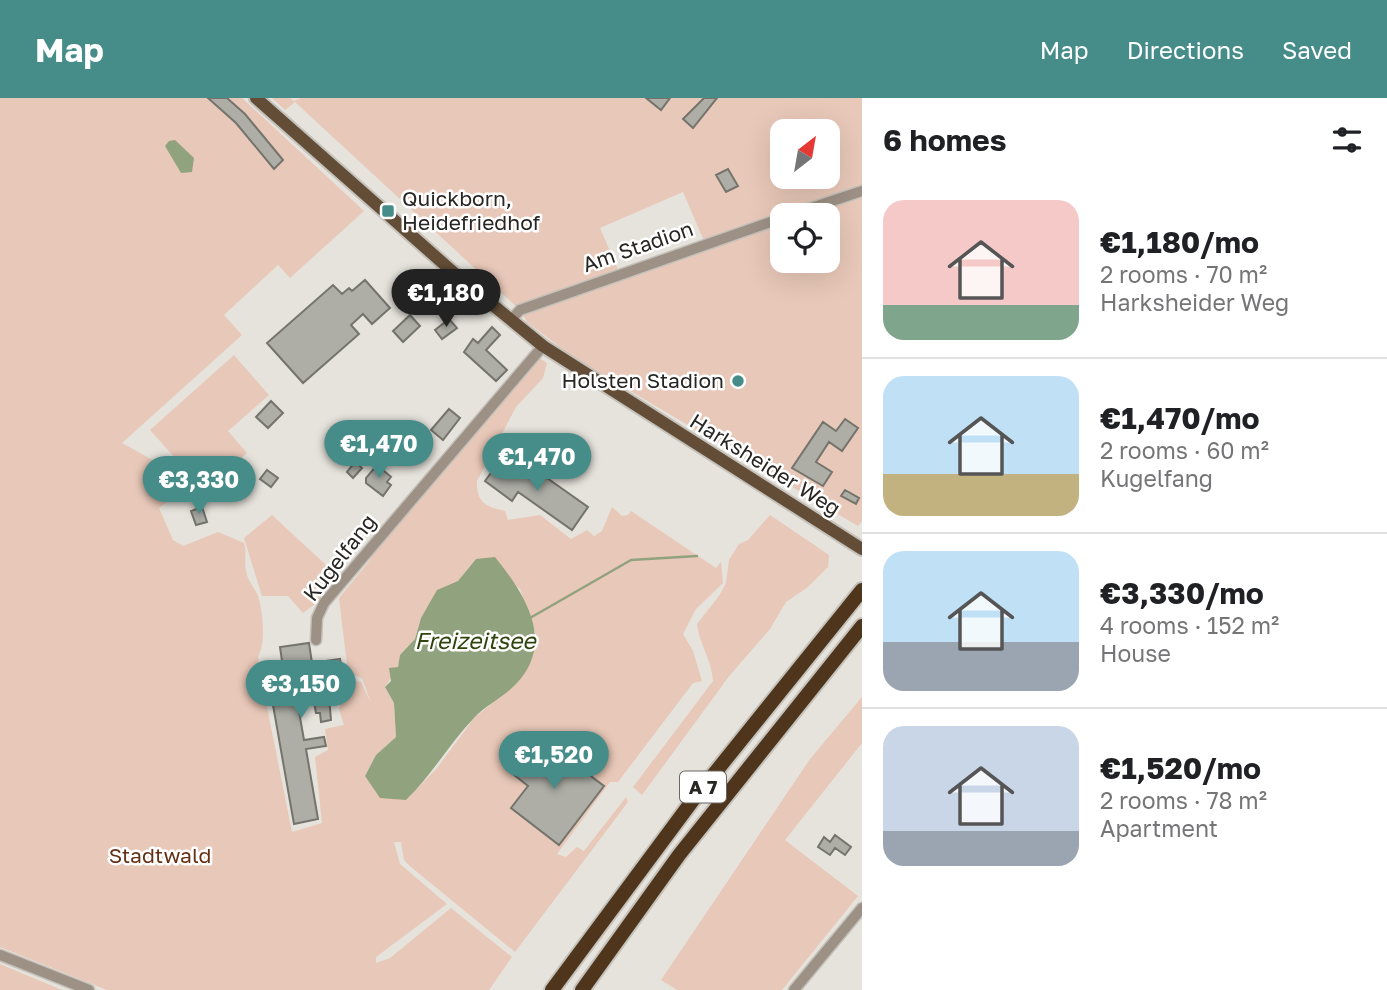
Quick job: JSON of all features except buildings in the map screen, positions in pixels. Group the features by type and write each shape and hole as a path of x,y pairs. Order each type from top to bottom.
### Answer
{"highway":[{"name":"A 7","path":"552,990 693,800 862,590"},
{"name":"A 7","path":"582,990 688,844 862,626"}],"main road":[{"name":"Harksheider Weg","path":"256,98 543,346 858,546"}],"street":[{"path":"826,203 862,191"},
{"name":"Am Stadion","path":"511,320 520,310 606,277 770,222"},
{"name":"Kugelfang","path":"316,639 317,618 324,603 543,346"},
{"path":"794,990 862,908"},
{"path":"0,955 89,990"}],"green space":[{"name":"Stadtwald","path":"0,98 242,98 364,211 290,278 278,265 224,315 242,335 122,443 187,479 188,486 159,508 173,540 183,546 218,532 244,543 245,568 258,596 261,610 263,636 258,656 259,667 292,832 322,823 315,757 328,750 325,729 344,725 339,709 347,680 361,682 371,703 362,678 348,673 339,598 370,560 375,545 539,358 547,363 543,378 516,407 477,481 480,499 492,508 505,511 508,520 540,515 571,539 587,530 594,536 602,531 612,507 622,516 631,511 716,568 721,562 723,583 696,609 683,634 693,651 702,681 693,683 618,782 610,782 557,854 566,857 577,847 584,851 626,797 628,802 515,952 411,867 404,860 401,842 394,842 400,864 447,904 376,957 376,963 390,958 451,908 512,957 489,990 107,990 0,947","holes":["476,559 520,589 538,641 514,686 475,717 437,768 406,800 365,776 376,755 396,737 394,703 385,687 398,668 400,655 415,639 421,618 437,591 458,581"]},
{"path":"272,98 290,98 294,101 301,98 862,98 862,521 858,526 573,357 527,322 520,310 295,102 285,110","holes":["683,192 705,243 619,272 600,228"]},
{"path":"234,355 269,395 228,431 247,453 205,491 150,430"},
{"path":"272,515 339,577 319,601 303,613 288,596 262,596 244,538"},
{"path":"770,515 829,555 828,567 808,587 786,602 770,629 730,675 642,795 633,787 713,681 697,624 726,583 729,560 739,544 748,540"},
{"path":"862,697 862,743 785,840 858,896 782,990 677,990 661,980 810,759"},
{"path":"0,964 62,990 0,990"}],"water":[{"path":"175,140 194,158 192,172 181,173 165,146 169,141"},
{"name":"Freizeitsee","path":"495,557 517,587 532,619 534,652 528,668 511,689 474,718 406,800 380,798 365,776 376,755 396,737 394,703 385,687 391,681 389,668 398,667 400,655 415,639 421,618 437,590 458,581 476,559"}],"waterway":[{"path":"530,618 631,560 697,556"}],"place":[{"name":"Quickborn, Heidefriedhof","path":"388,211"},
{"name":"Holsten Stadion","path":"738,381"}]}
